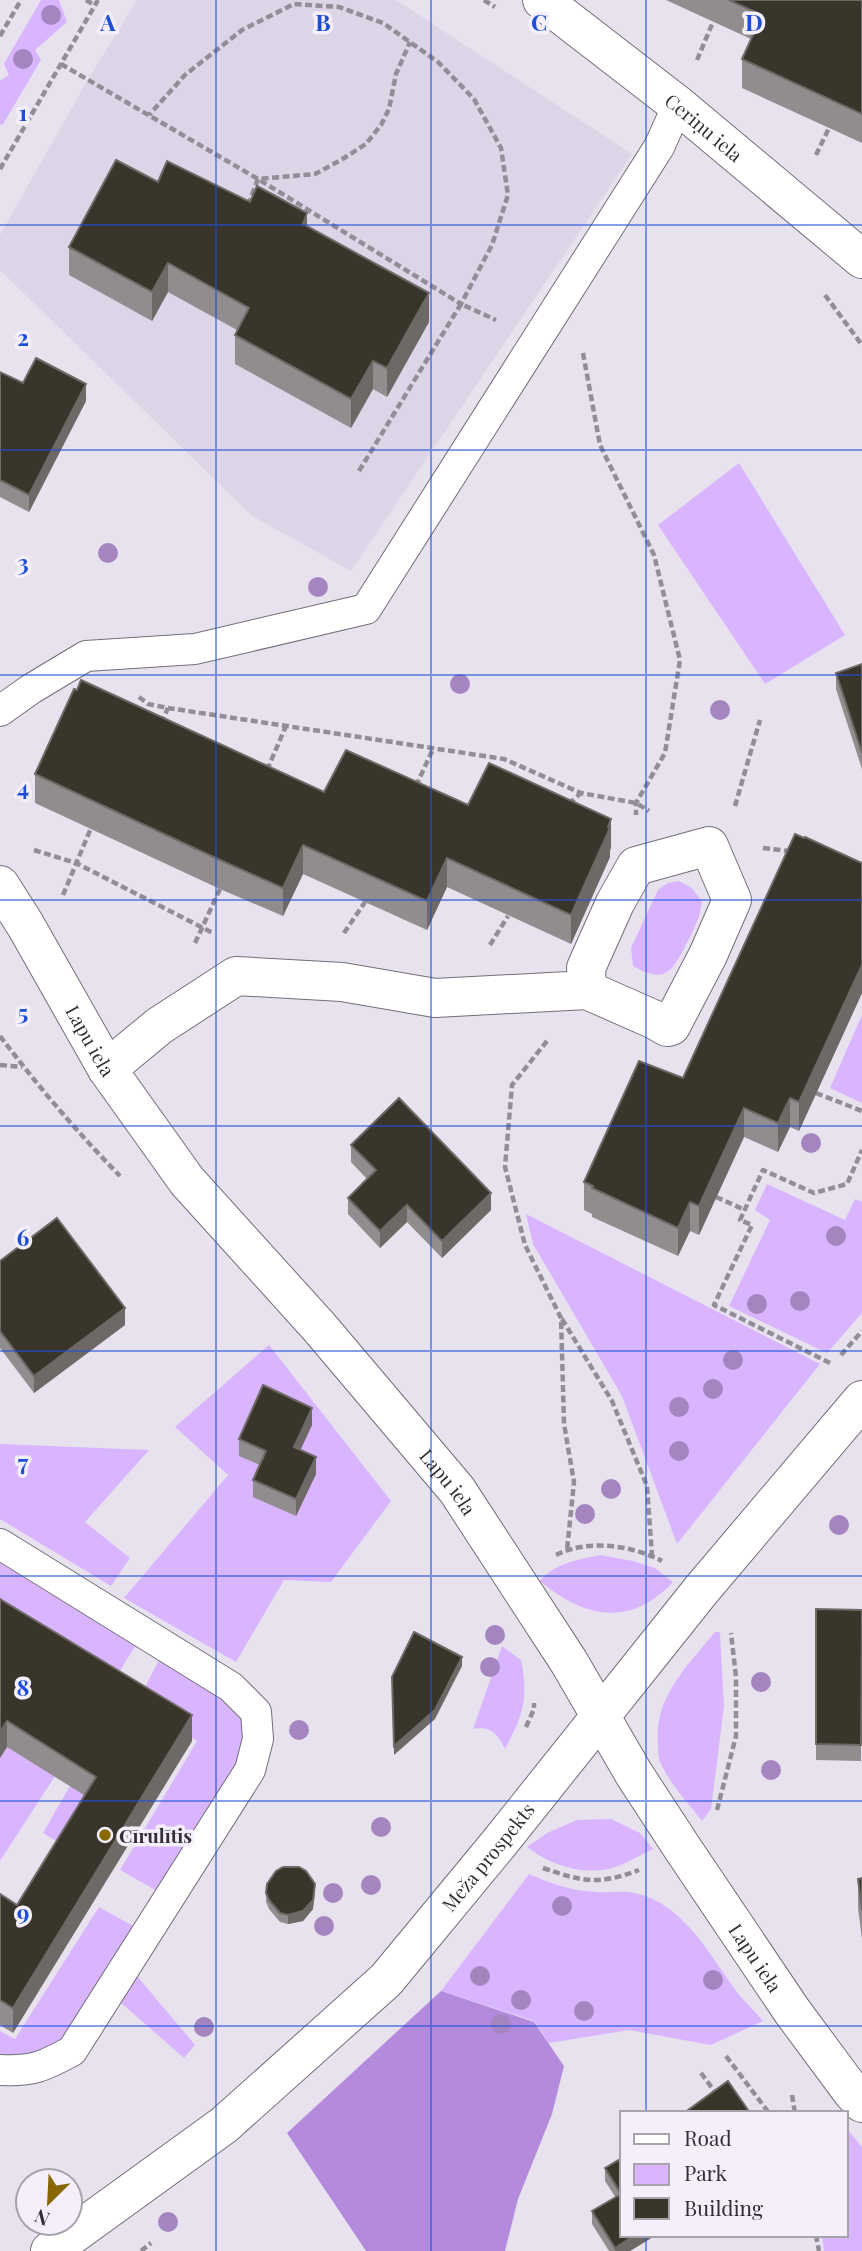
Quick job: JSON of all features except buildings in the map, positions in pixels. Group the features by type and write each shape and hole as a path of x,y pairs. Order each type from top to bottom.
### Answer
{"street":[{"name":"Ceriņu iela","path":"542,0 678,105 862,259"},
{"path":"107,1069 159,1027 236,976 342,982 435,998 587,990 667,1027 671,1026 708,955 732,900 717,845 636,866 615,903 586,968 587,990"},
{"name":"Lapu iela","path":"0,885 107,1069 187,1181 320,1328 457,1490 518,1582 601,1715 634,1774 683,1849 792,2011 859,2095"},
{"name":"Meža prospekts","path":"50,2251 224,2125 374,1991 500,1842 702,1588 862,1400"}],"lane":[{"path":"0,711 30,689 86,656 195,649 366,609 659,147 678,105"},
{"path":"0,1544 231,1687 256,1712 258,1739 250,1770 72,2052 42,2067 19,2071 0,2070"}],"path":[{"path":"0,36 21,0"},
{"path":"0,169 96,3 86,0"},
{"path":"149,114 186,75 242,30 294,4 340,8 383,23 438,61 474,99 501,148 508,195 492,244 461,304 359,471"},
{"path":"701,52 713,22"},
{"path":"258,179 315,174 366,144 381,125 389,109 396,74 410,42"},
{"path":"61,64 258,179 461,304"},
{"path":"811,165 829,128"},
{"path":"243,215 258,179"},
{"path":"583,352 600,445 654,555 680,660 665,753 636,803 636,866"},
{"path":"86,656 148,705 504,759 581,793 636,803 717,845 790,851"},
{"path":"158,731 168,708"},
{"path":"717,845 760,720"},
{"path":"264,777 286,726"},
{"path":"412,795 433,749"},
{"path":"561,811 581,793"},
{"path":"26,926 61,900 91,828"},
{"path":"25,847 76,863 220,937"},
{"path":"202,926 220,889"},
{"path":"343,934 365,902"},
{"path":"587,990 512,1085 505,1167 525,1245 561,1318 612,1401 647,1486 652,1556"},
{"path":"0,1036 23,1067 128,1185"},
{"path":"0,1065 23,1067"},
{"path":"816,1093 862,1111"},
{"path":"833,1364 715,1305 752,1225 740,1220 764,1170 814,1193 847,1184 862,1150"},
{"path":"716,1197 745,1210"},
{"path":"561,1318 564,1424 574,1482 567,1550"},
{"path":"525,1729 534,1709 534,1697"},
{"path":"500,1842 530,1863 576,1880 614,1880 652,1866"},
{"path":"726,2056 767,2111"},
{"path":"701,2073 720,2099"}],"shaded area":[{"path":"137,0 396,0 632,154 351,571 252,516 0,270 0,235 87,81"},
{"path":"441,1991 534,2022 564,2066 552,2114 518,2199 505,2251 366,2251 287,2133"}],"green space":[{"path":"41,0 59,0 67,22 35,50 41,60 0,125 0,81 9,75 4,64"},
{"path":"739,463 845,635 765,684 658,525"},
{"path":"679,881 692,888 702,902 700,913 682,953 672,968 661,974 644,972 633,966 631,948 658,890 668,883"},
{"path":"862,1015 862,1103 830,1088"},
{"path":"767,1184 845,1220 855,1199 862,1202 862,1313 827,1353 729,1306 770,1220 755,1210"},
{"path":"526,1214 820,1364 677,1544 622,1396 533,1244"},
{"path":"269,1345 391,1501 331,1582 284,1580 236,1662 124,1598 228,1475 175,1427"},
{"path":"0,1444 149,1450 85,1522 130,1558 111,1586 0,1519"},
{"path":"600,1555 655,1568 673,1582 657,1597 640,1606 624,1612 607,1613 573,1603 540,1581 560,1566"},
{"path":"0,1560 137,1643 110,1687 0,1620"},
{"path":"715,1632 720,1632 724,1706 711,1809 702,1821 661,1764 658,1726 667,1696 684,1669"},
{"path":"502,1646 521,1660 524,1686 520,1716 505,1749 493,1732 485,1728 473,1729"},
{"path":"161,1656 245,1714 247,1741 226,1782 157,1891 120,1870 197,1741 137,1703"},
{"path":"7,1747 55,1776 0,1861 0,1758"},
{"path":"70,1786 96,1802 97,1866 43,1833"},
{"path":"611,1819 640,1833 653,1849 617,1866 590,1871 556,1864 527,1847 547,1833 577,1820"},
{"path":"529,1874 579,1890 635,1893 653,1899 669,1909 696,1935 741,1997 763,2021 711,2045 629,2030 549,2043 534,2021 441,1991"},
{"path":"99,1907 133,1926 85,2008 53,2046 27,2054 0,2054 0,2031 15,2039"},
{"path":"137,1976 195,2045 184,2058 120,2002"},
{"path":"848,2130 862,2147 862,2251 824,2251 822,2237 848,2237"}],"place":[{"name":"Cīrulītis","path":"105,1835"}]}
